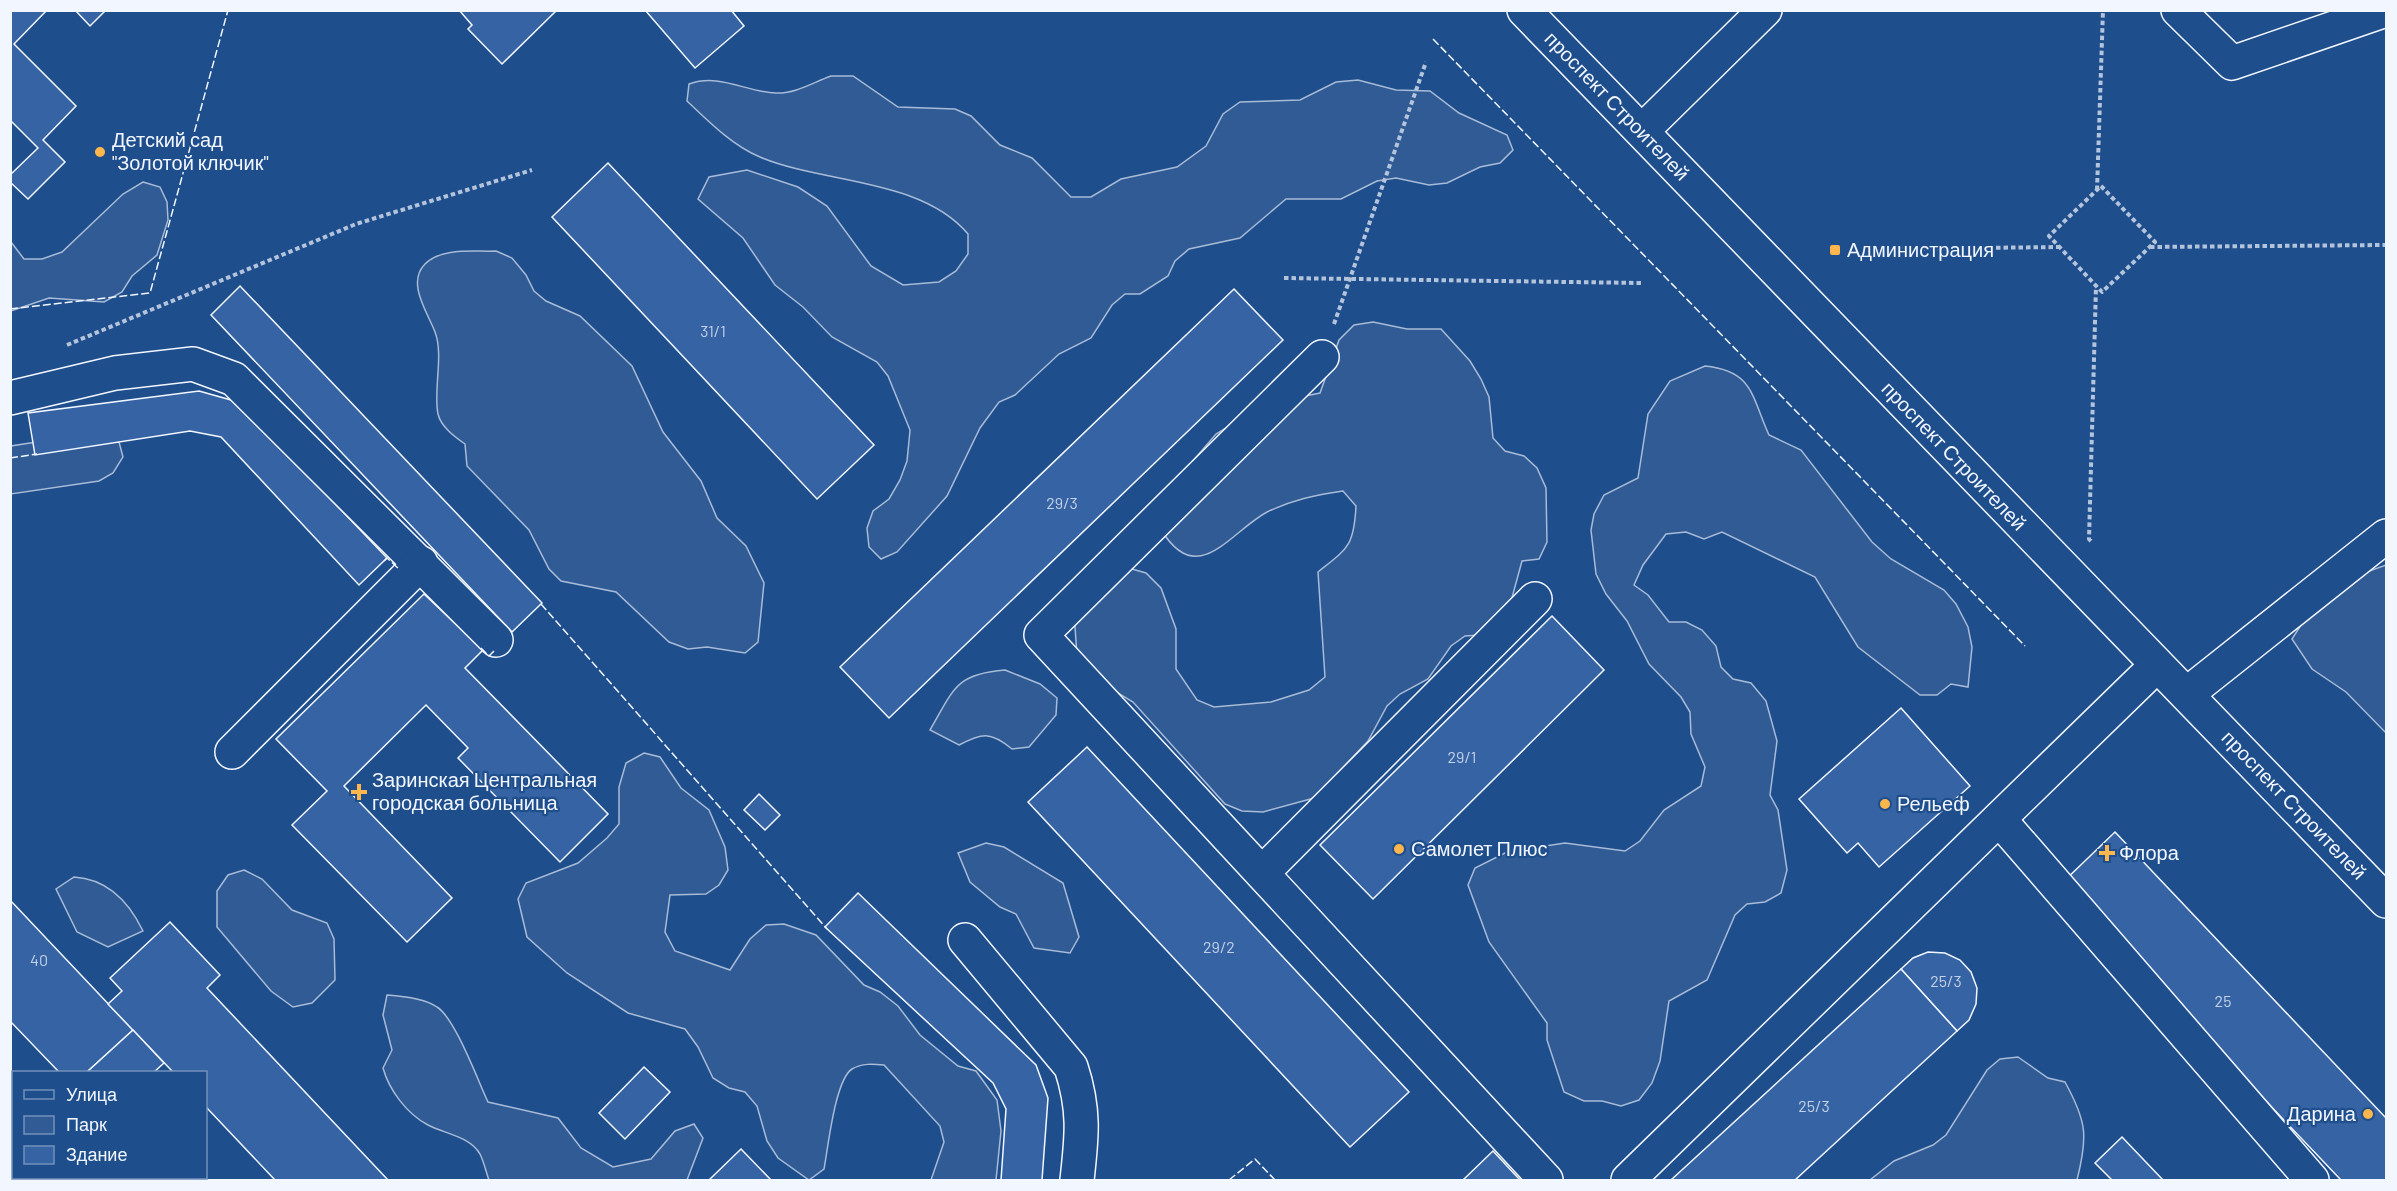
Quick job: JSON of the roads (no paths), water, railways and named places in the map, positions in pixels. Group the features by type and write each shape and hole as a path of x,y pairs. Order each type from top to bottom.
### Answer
{"street":[{"name":"проспект Строителей","path":"1524,10 2386,901"},
{"path":"1642,131 1765,10"},
{"path":"2178,10 2232,63 2386,10"},
{"path":"1322,357 1041,635 1546,1180"},
{"path":"10,398 115,373 193,364 234,379 496,640"},
{"path":"2187,694 2386,536"},
{"path":"232,752 421,563"},
{"path":"1262,873 1535,600"},
{"path":"1628,1180 2157,664"},
{"path":"1999,819 2307,1179"},
{"path":"965,940 1071,1067 1079,1091 1083,1127 1077,1180"}],"place":[{"name":"Детский сад \"Золотой ключик\"","path":"100,152"},
{"name":"Администрация","path":"1835,250"},
{"name":"Заринская Центральная городская больница","path":"359,792"},
{"name":"Рельеф","path":"1885,804"},
{"name":"Самолет Плюс","path":"1399,849"},
{"name":"Флора","path":"2107,853"},
{"name":"Дарина","path":"2368,1114"}]}
